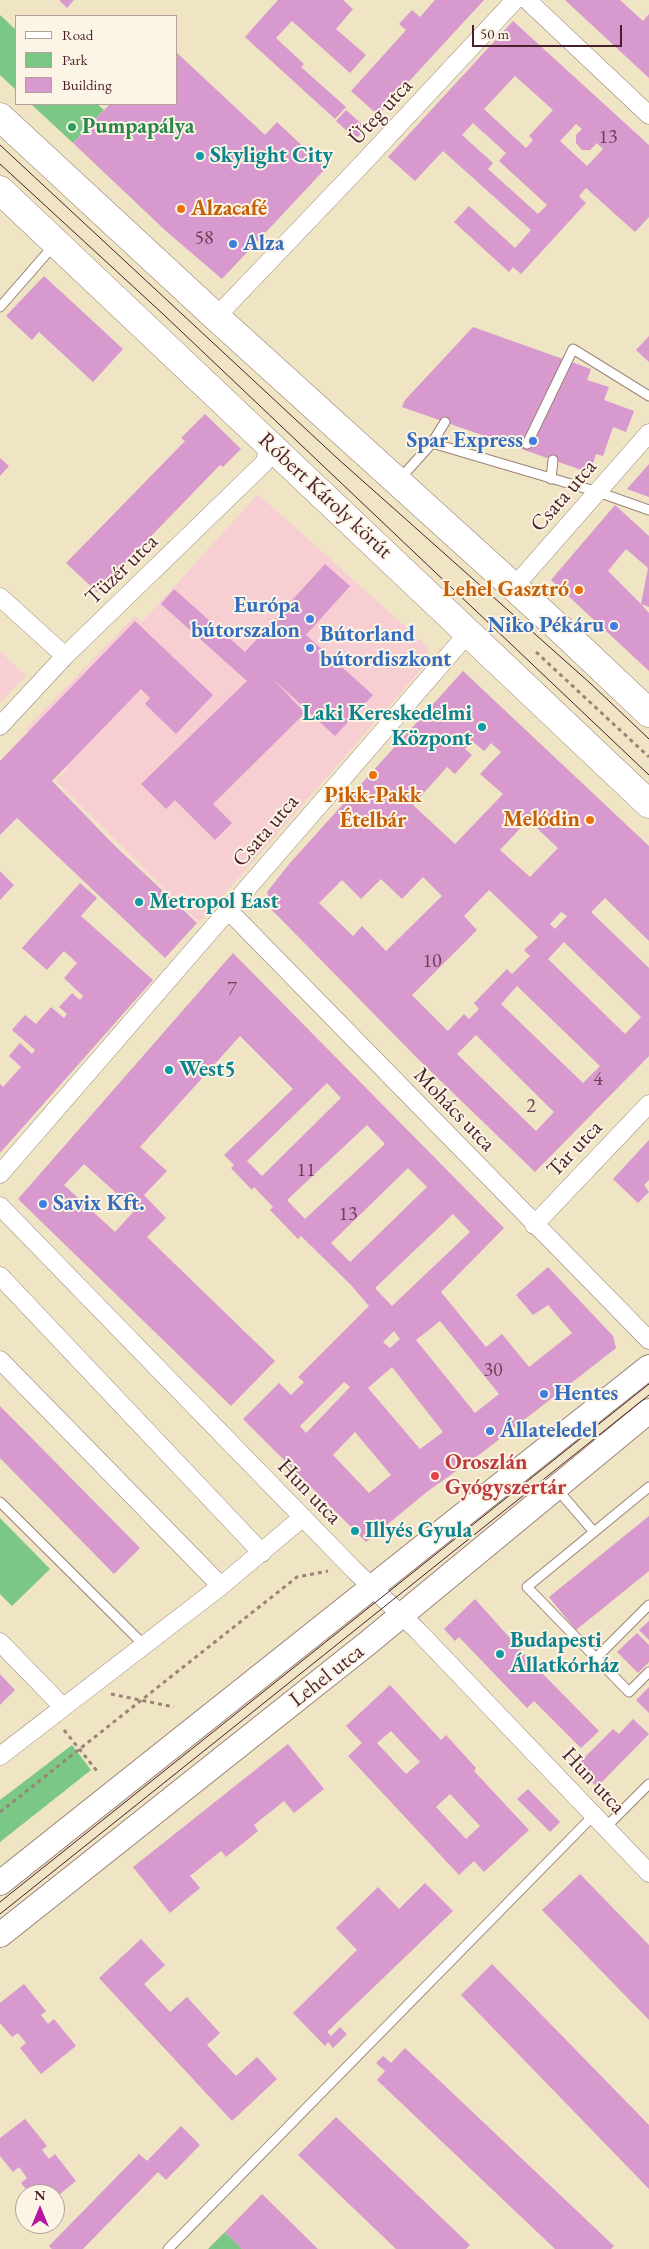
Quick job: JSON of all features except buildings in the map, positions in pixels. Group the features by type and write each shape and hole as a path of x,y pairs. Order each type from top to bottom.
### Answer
{"main road":[{"path":"0,117 649,713"},
{"name":"Róbert Károly körút","path":"0,190 649,804"},
{"name":"Lehel utca","path":"0,1882 649,1367"},
{"name":"Lehel utca","path":"0,1935 401,1615 649,1411"}],"street":[{"name":"Üteg utca","path":"216,317 351,177 514,0"},
{"path":"527,0 649,115"},
{"name":"Csata utca","path":"513,588 649,433"},
{"name":"Tüzér utca","path":"0,726 65,656 264,464 270,445"},
{"path":"0,597 65,656"},
{"name":"Csata utca","path":"0,1174 469,632"},
{"name":"Mohács utca","path":"228,910 534,1225 649,1340"},
{"name":"Tar utca","path":"534,1225 649,1104"},
{"name":"Hun utca","path":"0,1206 558,1776 599,1822 649,1873"},
{"path":"0,1276 262,1553"},
{"path":"0,1360 221,1586"},
{"path":"0,1756 221,1586 303,1517"},
{"path":"0,1642 58,1711"}],"lane":[{"path":"0,307 57,242"},
{"path":"527,444 573,349 649,396"},
{"path":"397,482 432,443 445,422"},
{"path":"432,443 598,492 649,510"},
{"path":"551,479 553,460"},
{"path":"556,1487 594,1532"},
{"path":"649,1487 527,1587 629,1692 649,1672"},
{"path":"0,1502 144,1645"},
{"path":"596,1658 649,1606"},
{"path":"168,2249 599,1822 649,1784"}],"path":[{"path":"536,652 649,758"},
{"path":"0,1812 297,1577 328,1571"},
{"path":"87,1689 174,1707"},
{"path":"58,1711 79,1749 96,1771"}],"shaded area":[{"path":"258,494 428,647 427,663 199,923 56,781 67,769 26,729 14,741 135,616 142,622"},
{"path":"0,651 26,676 0,703"}],"green space":[{"path":"0,15 15,29 15,89 0,75"},
{"name":"Pumpapálya","path":"32,105 98,105 104,110 73,143"},
{"path":"0,1518 50,1569 12,1606 0,1594"},
{"path":"72,1745 91,1770 0,1842 0,1800"},
{"path":"225,2232 242,2249 208,2249"}],"tram line":[{"path":"0,145 337,458 590,683 649,739"},
{"path":"0,164 163,314 649,775"},
{"path":"0,1902 649,1384"},
{"path":"0,1914 649,1395"}],"place":[{"name":"Pumpapálya","path":"72,127"},
{"name":"Skylight City","path":"200,156"},
{"name":"Alzacafé","path":"181,209"},
{"name":"Alza","path":"233,244"},
{"name":"Spar Express","path":"533,441"},
{"name":"Lehel Gasztró","path":"579,590"},
{"name":"Európa bútorszalon","path":"310,619"},
{"name":"Niko Pékáru","path":"614,626"},
{"name":"Bútorland bútordiszkont","path":"310,648"},
{"name":"Laki Kereskedelmi Központ","path":"482,727"},
{"name":"Pikk-Pakk Ételbár","path":"373,775"},
{"name":"Melódin","path":"590,820"},
{"name":"Metropol East","path":"139,902"},
{"name":"West5","path":"169,1070"},
{"name":"Savix Kft.","path":"43,1204"},
{"name":"Hentes","path":"544,1394"},
{"name":"Állateledel","path":"490,1431"},
{"name":"Oroszlán Gyógyszertár","path":"435,1476"},
{"name":"Illyés Gyula","path":"355,1531"},
{"name":"Budapesti Állatkórház","path":"500,1654"}]}
